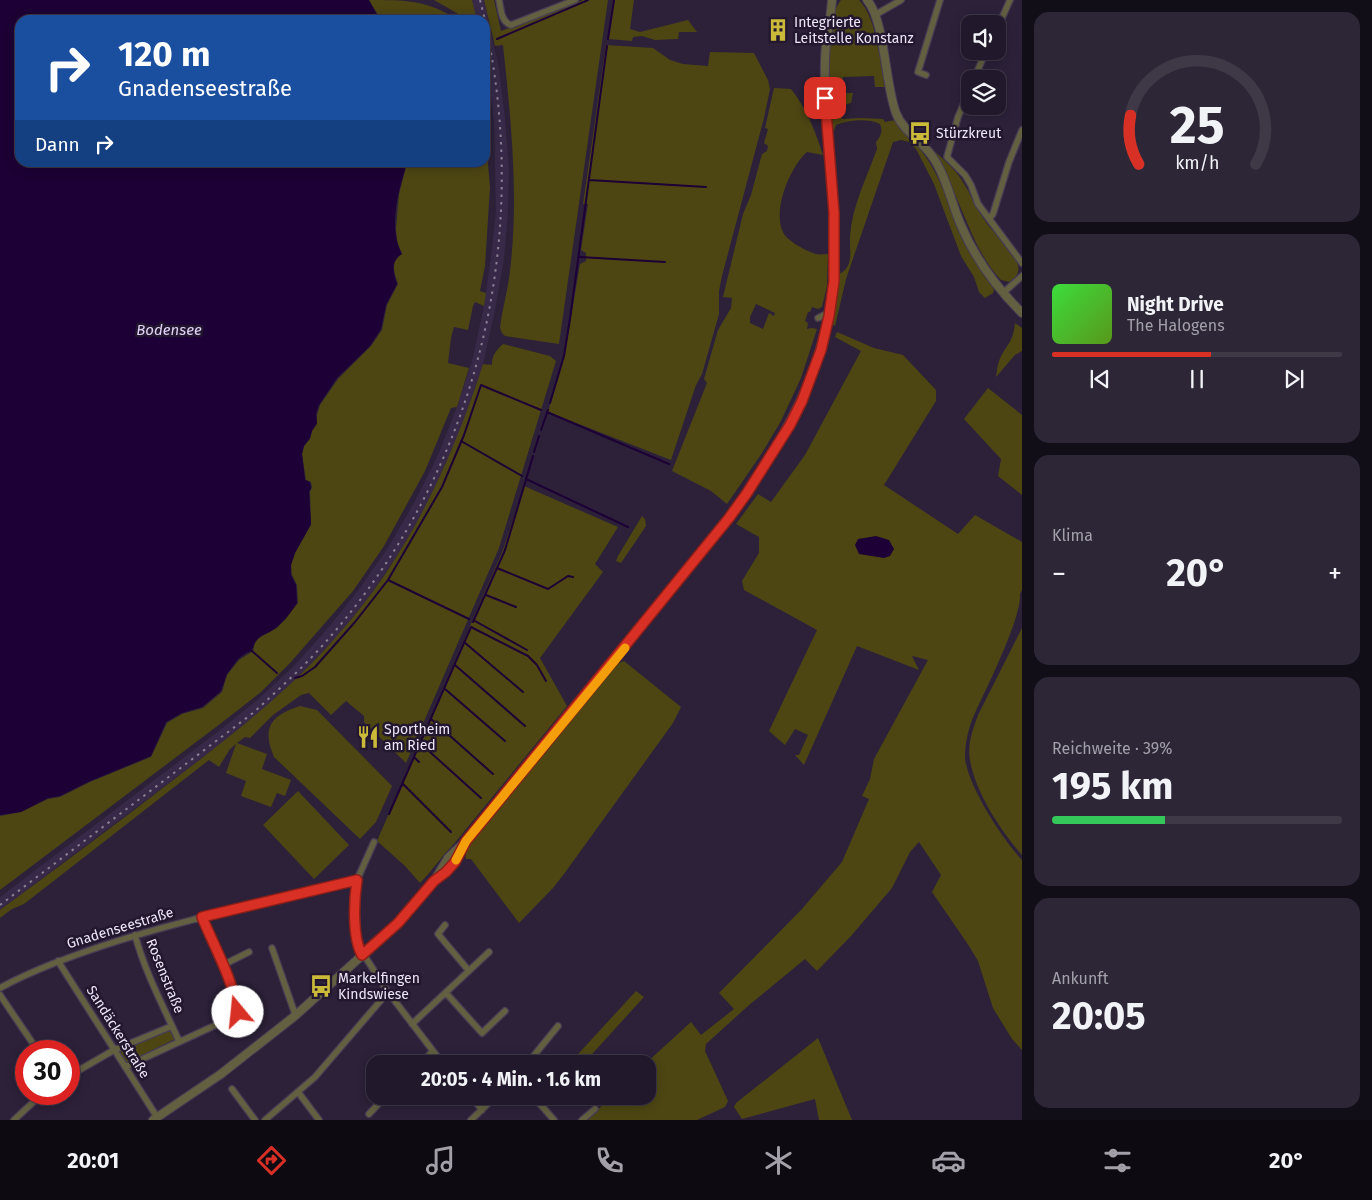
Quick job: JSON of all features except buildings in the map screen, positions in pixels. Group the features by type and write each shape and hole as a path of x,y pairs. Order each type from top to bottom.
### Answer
{"street":[{"path":"499,0 504,20 507,24 518,23 575,0"},
{"path":"155,1119 224,1072 296,1014 398,923 434,881 448,858 466,841 694,563 747,493 790,425 815,368 829,316 834,281 835,242 825,98 825,59 832,0"},
{"path":"832,12 837,0"},
{"path":"867,0 875,14 898,118 932,157 940,171 968,240 987,272 1022,313"},
{"path":"875,14 901,0"},
{"path":"926,75 918,72 940,0"},
{"path":"1003,15 1010,0"},
{"path":"961,110 947,157 965,175 978,204 1022,263"},
{"path":"989,219 993,214 1009,162 1022,130"},
{"path":"1003,293 1022,276"},
{"path":"818,318 824,315 829,316"},
{"path":"374,842 357,880 355,893 356,941 362,955 436,1055"},
{"name":"Gnadenseestraße","path":"0,988 26,974 58,961 135,935 357,880"},
{"path":"125,1067 233,1017 238,1012 237,1003 223,965 202,917"},
{"path":"445,925 438,934 470,971"},
{"name":"Rosenstraße","path":"135,935 152,982 179,1041"},
{"path":"272,948 296,1014"},
{"path":"223,965 249,952"},
{"path":"412,1024 489,952"},
{"name":"Sandäckerstraße","path":"58,961 125,1067 155,1119"},
{"path":"265,1120 324,1067 388,992"},
{"path":"446,993 482,1033 505,1011"},
{"path":"0,995 31,1040"},
{"name":"Rosenstraße","path":"80,1070 114,1050 172,1026"},
{"path":"534,1055 558,1026"},
{"path":"429,1055 433,1051"},
{"path":"232,1089 255,1120"},
{"path":"298,1092 319,1120"},
{"path":"14,1120 30,1105"},
{"path":"368,1114 377,1105"},
{"path":"478,1105 482,1110"},
{"path":"471,1120 487,1105"},
{"path":"541,1105 554,1120"},
{"path":"582,1120 595,1109"}],"shaded area":[{"path":"369,0 416,2 436,8 450,15 378,15"},
{"path":"434,0 472,0 476,15 459,15"},
{"path":"472,0 484,0 487,15 476,15"},
{"path":"484,0 494,0 501,31 583,0 608,0 559,344 505,336 500,328 513,243 513,158 503,45 495,46 490,25 490,15 488,15"},
{"path":"613,0 634,0 630,29 640,32 688,20 697,32 679,32 678,39 655,40 642,36 633,37 632,41 608,39"},
{"path":"841,0 859,0 865,8 874,29 885,87 875,87 874,76 843,77 842,93 853,93 851,103 841,106 842,119 883,119 885,122 895,120 926,157 936,173 970,251 994,289 993,293 985,298 979,292 974,277 961,256 934,184 916,149 909,142 901,140 893,142 846,279 835,326 831,323 839,274 844,271 849,262 851,225 877,149 876,142 881,131 880,124 858,120 836,125 833,133 829,108 828,58 832,24"},
{"path":"490,27 499,68 509,168 504,259 483,364 459,436 426,507 400,551 371,594 337,637 263,710 0,910 0,897 216,733 256,701 293,667 360,588 389,546 415,501 438,455 457,407 472,361 484,306 496,210 494,121 490,89"},
{"path":"606,45 653,48 670,60 683,64 708,66 710,52 754,53 768,80 770,89 722,276 719,291 719,314 702,374 696,385 671,460 548,412 564,357 580,264 586,261 586,253 581,250 588,204 583,204"},
{"path":"774,88 791,89 806,112 823,155 807,152 794,168 781,202 781,225 786,237 798,246 816,254 828,254 827,286 822,307 818,309 812,307 805,321 808,323 807,329 817,329 801,378 781,421 762,453 727,504 711,491 672,471 707,383 704,379 718,330 731,308 732,298 723,297 743,214 751,195 762,154 767,151 768,146 764,143 768,129 765,128","holes":["756,304 775,313 774,316 769,313 763,329 750,323 750,317"]},
{"path":"933,150 956,172 983,218 1017,261 1018,273 1010,282 1001,280 981,252"},
{"path":"406,167 488,167 490,187 485,266 480,291 486,293 484,306 475,302 468,330 454,327 448,363 469,368 457,407 451,408 425,471 384,546 353,591 290,663 261,692 0,890 0,816 21,812 48,799 60,797 90,782 151,757 167,723 182,714 203,708 222,692 227,675 239,660 253,651 255,642 259,638 277,628 298,603 297,585 292,575 291,565 295,553 311,525 310,491 312,488 311,482 306,480 302,454 304,446 310,439 312,431 317,424 320,405 338,379 371,346 382,330 387,305 398,284 394,264 402,254 397,242 396,229 399,194"},
{"path":"1015,323 1022,328 1022,351 1015,355 996,377 999,361 1011,340"},
{"path":"837,332 874,348 903,355 936,390 936,401 884,485 958,534 975,515 1022,542 1022,590 1019,605 1010,635 971,723 965,757 972,782 987,812 1022,860 1022,1050 1012,1039 993,1008 978,961 932,892 941,875 919,842 910,852 892,888 851,936 817,971 805,959 706,1044 705,1051 728,1101 725,1107 697,1120 587,1120 603,1105 656,1105 655,1055 691,1022 701,1035 734,1009 719,993 802,909 842,862 869,799 862,796 870,779 874,759 928,660 912,656 919,670 857,646 804,765 795,755 799,755 808,735 795,729 785,745 769,731 817,630 744,590 742,581 759,553 759,537 736,524 758,494 771,502 805,455 861,351 835,337"},
{"path":"503,344 550,356 556,361 499,548 406,763 364,722 364,716 346,701 331,715 309,693 301,695 273,715 250,738 245,737 237,743 267,754 262,769 291,780 285,796 277,793 271,807 241,796 246,781 226,773 236,744 230,749 219,767 209,760 24,904 12,909 0,918 0,910 151,797 258,713 298,677 336,637 361,607 405,542 424,508 457,438 483,364 492,365 495,353"},
{"path":"988,388 1022,415 1022,495 998,476 1001,459 964,419"},
{"path":"524,486 618,527 595,564 603,572 540,658 567,706 420,883 405,866 377,841 503,550"},
{"path":"642,516 645,519 646,526 621,563 616,561 618,556"},
{"path":"1022,628 1022,855 1006,835 983,798 973,772 969,748 978,715"},
{"path":"624,661 681,707 673,723 564,874 519,923 471,859 466,859 467,849 615,665"},
{"path":"300,706 317,710 392,786 376,822 360,839 274,757 269,738 269,730 272,724 282,714"},
{"path":"298,791 349,845 314,879 263,825"},
{"path":"636,991 644,997 591,1055 577,1055"},
{"path":"171,1029 175,1039 126,1063 119,1052"},
{"path":"818,1038 852,1120 819,1120 815,1099 742,1119 734,1107 736,1103"}],"water":[{"name":"Bodensee","path":"0,0 369,0 377,15 15,15 15,167 406,167 400,187 395,221 398,244 402,254 394,263 393,267 397,284 386,305 381,329 370,346 337,378 319,405 316,414 317,423 304,446 302,454 305,480 310,482 311,488 309,492 311,524 295,553 291,565 291,575 296,585 297,603 280,625 259,638 252,651 238,659 227,674 221,691 202,707 182,713 166,722 151,756 88,782 60,796 48,798 21,812 0,815"},
{"path":"876,536 889,540 894,549 890,556 884,558 859,554 855,545 858,539"}],"waterway":[{"path":"497,39 588,0"},
{"path":"608,39 614,0"},
{"path":"550,403 564,356 570,319 607,46"},
{"path":"589,180 706,187"},
{"path":"580,257 665,262"},
{"path":"295,678 302,676 315,667 355,622 388,580 442,487 464,435 481,385 541,410"},
{"path":"541,430 548,410"},
{"path":"547,412 669,464"},
{"path":"534,452 539,436"},
{"path":"461,441 522,476"},
{"path":"473,622 505,550 533,456"},
{"path":"526,479 628,527"},
{"path":"497,568 548,589 568,576 573,577"},
{"path":"388,580 469,619"},
{"path":"486,595 516,607"},
{"path":"475,621 527,650"},
{"path":"471,627 528,656 537,665 546,681"},
{"path":"389,814 471,627"},
{"path":"464,642 523,692"},
{"path":"252,651 277,673"},
{"path":"455,665 525,726"},
{"path":"445,689 505,741"},
{"path":"431,719 493,774"},
{"path":"420,743 481,798"},
{"path":"414,757 419,762"},
{"path":"403,784 451,832"}],"railway":[{"path":"480,0 484,15"},
{"path":"0,905 253,713 312,657 330,637 381,571 423,500 456,426 481,348 496,268 502,187 498,104 490,54"}],"slow traffic":[{"path":"456,860 466,841 625,648"}],"place":[{"name":"Integrierte Leitstelle Konstanz","path":"778,30"},
{"name":"Stürzkreut","path":"920,133"},
{"name":"Sportheim am Ried","path":"368,737"},
{"name":"Markelfingen Kindswiese","path":"321,986"}],"route":[{"path":"238,1012 237,1003 223,965 202,917 357,880 355,893 356,941 362,955 388,933 434,881 455,862 466,841 689,569 747,493 790,425 802,401 821,350 829,316 834,281 835,242 825,98"}]}
